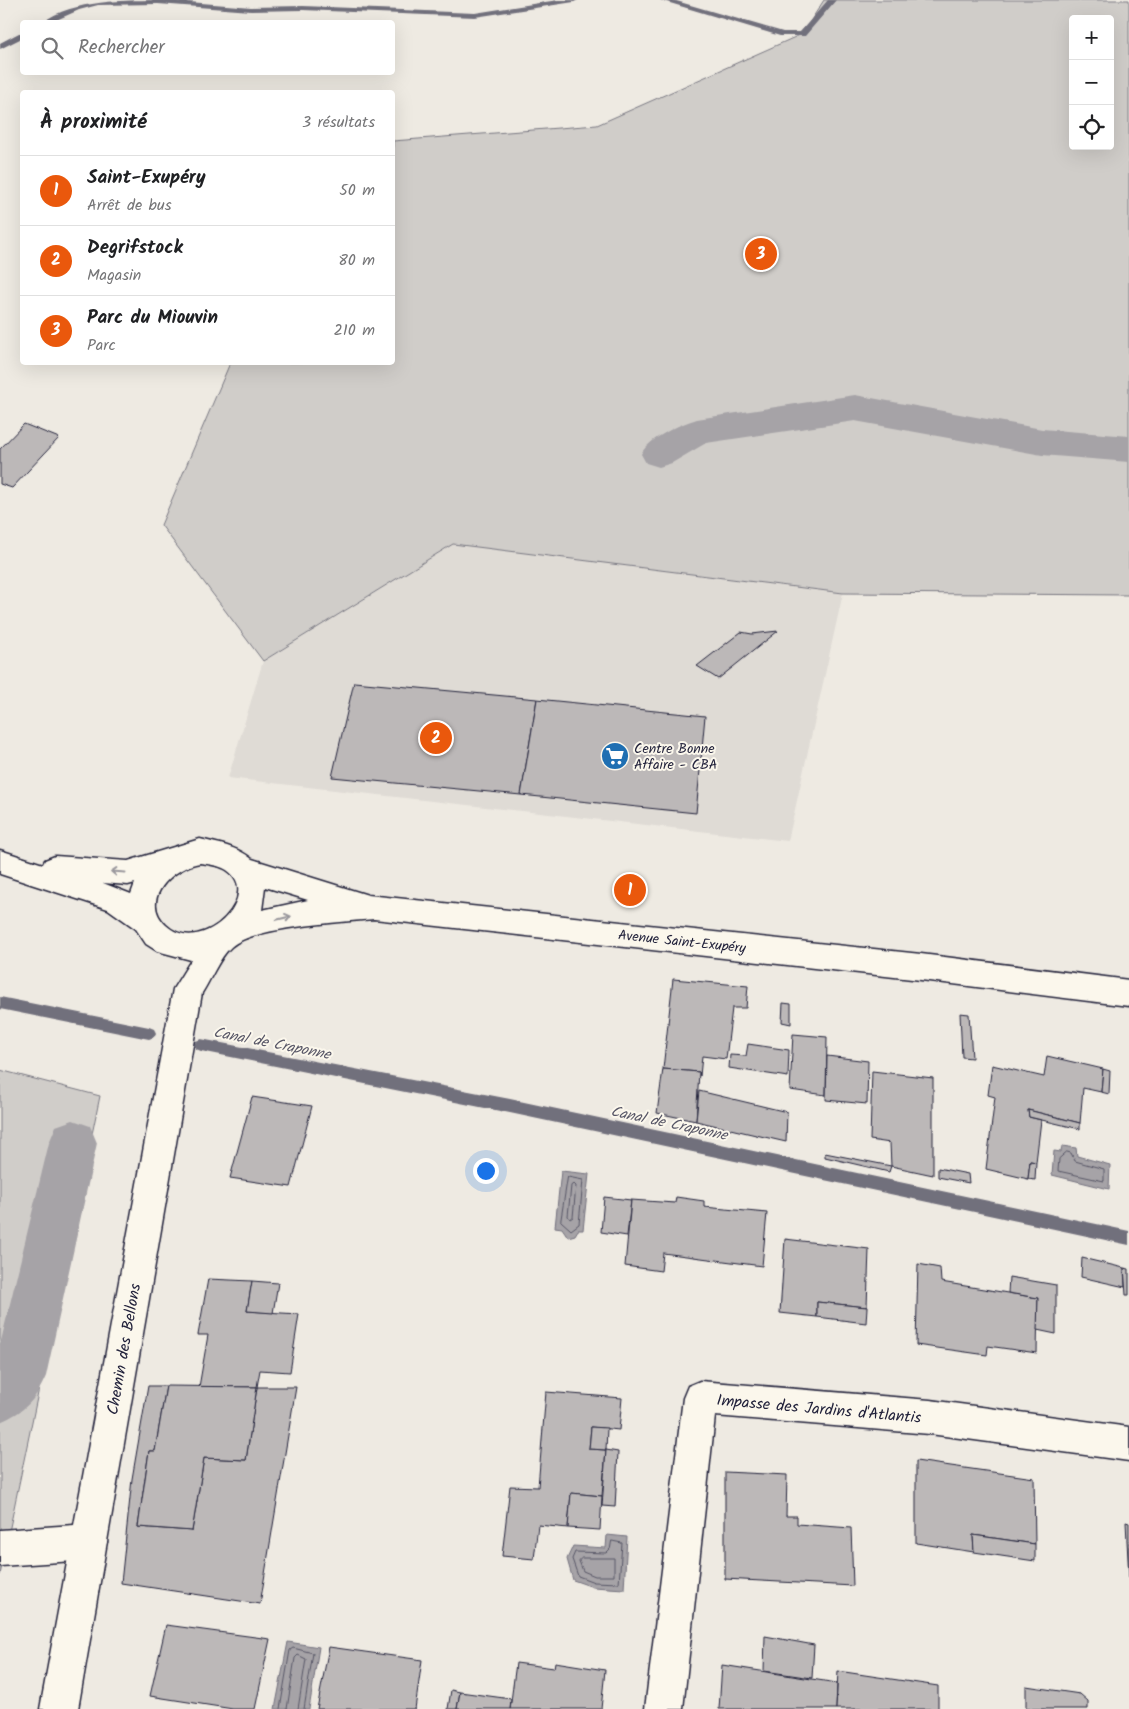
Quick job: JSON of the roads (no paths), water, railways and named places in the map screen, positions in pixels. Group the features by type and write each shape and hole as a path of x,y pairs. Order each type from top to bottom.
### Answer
{"main road":[{"path":"8,864 128,873 166,863 182,855 200,851 218,852 233,858 245,868 374,908"},
{"path":"145,920 142,906 144,890 153,875 166,863"},
{"path":"8,864 117,900 145,920 154,933 168,942 188,989"},
{"path":"228,934 247,914 252,898 252,882 245,868"},
{"name":"Avenue Saint-Exupéry","path":"168,942 184,946 202,946 228,934 303,913 374,908 921,967 1129,993"},
{"name":"Chemin des Bellons","path":"58,1709 188,989 228,934"},
{"name":"Impasse des Jardins d'Atlantis","path":"664,1709 700,1398 930,1417 1129,1444"},
{"path":"0,1548 89,1542"}],"water":[{"path":"1062,1146 1076,1148 1077,1156 1110,1165 1109,1189 1052,1175 1054,1151 1061,1152"},
{"path":"561,1171 589,1174 583,1230 578,1230 575,1235 568,1237 562,1228 555,1227"},
{"path":"607,1535 627,1537 624,1589 593,1587 573,1580 567,1559 573,1546 606,1548"},
{"path":"288,1642 319,1647 309,1709 275,1709"}],"waterway":[{"path":"51,20 76,8 98,3 158,2 251,9 303,8 475,15 574,0"},
{"path":"664,0 783,34 802,34 832,0"},
{"path":"0,46 20,36"},
{"path":"659,454 697,432 855,408 1042,442 1129,449"},
{"name":"Canal de Craponne","path":"0,1003 149,1033"},
{"name":"Canal de Craponne","path":"201,1045 510,1106 1129,1238"},
{"path":"0,1395 19,1376 73,1143"}],"place":[{"name":"Parc du Miouvin","path":"761,254"},
{"name":"Degrifstock","path":"436,738"},
{"name":"Centre Bonne Affaire - CBA","path":"615,756"},
{"name":"Saint-Exupéry","path":"630,890"}]}
